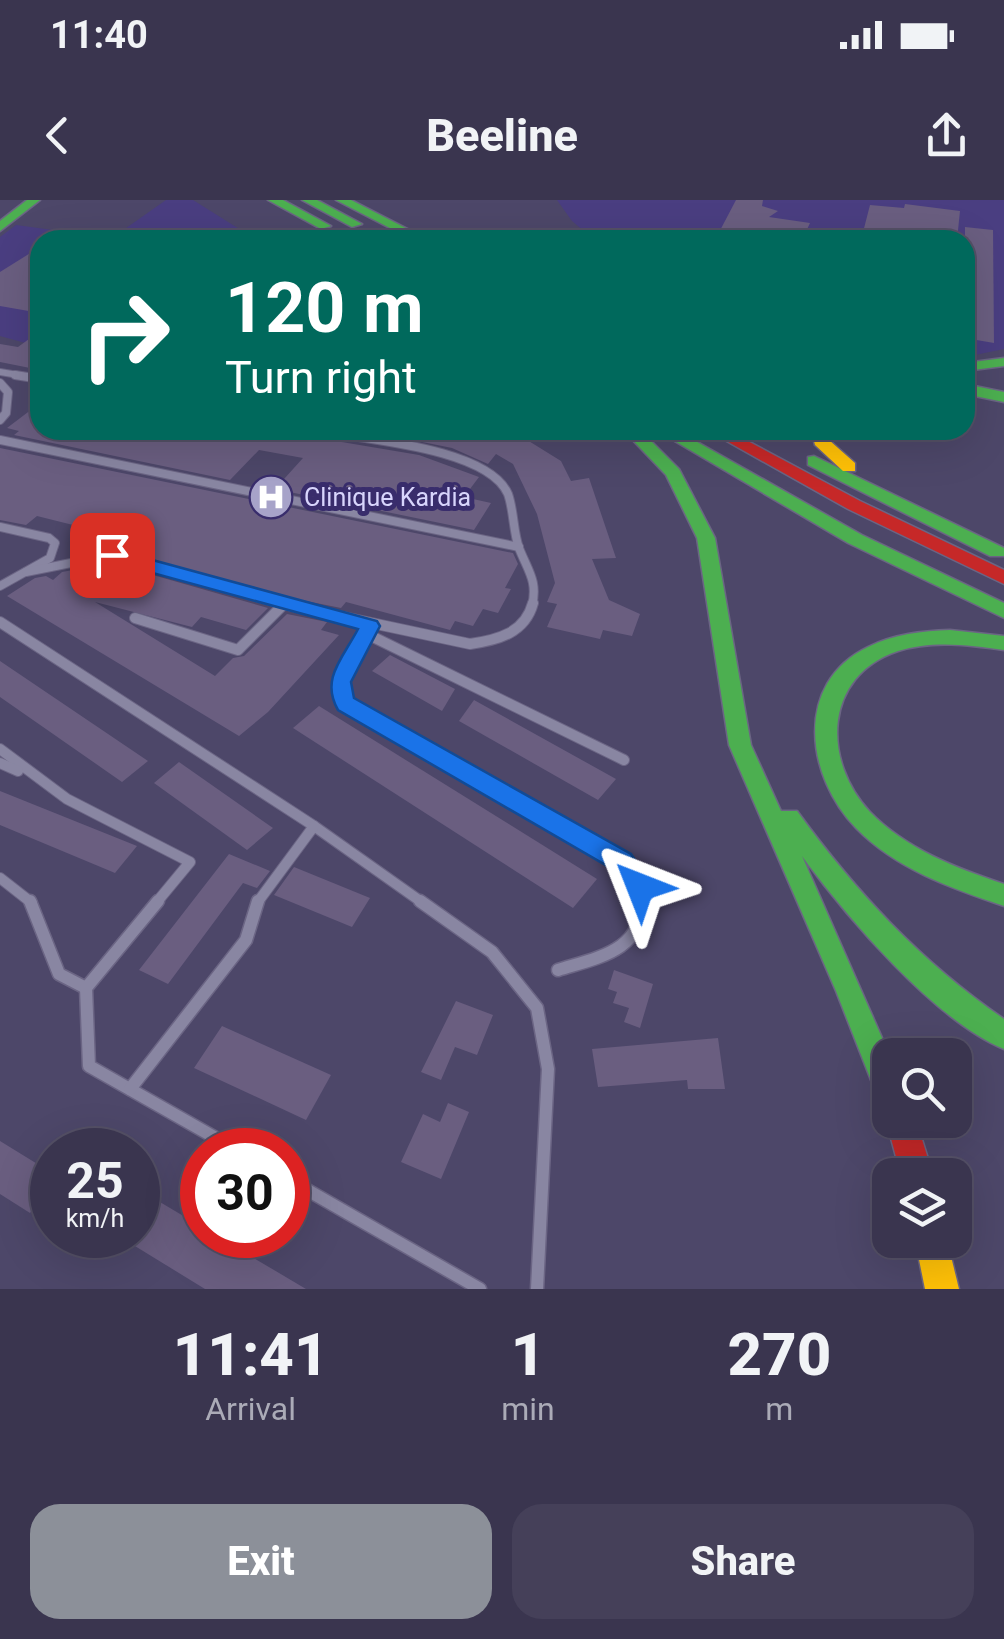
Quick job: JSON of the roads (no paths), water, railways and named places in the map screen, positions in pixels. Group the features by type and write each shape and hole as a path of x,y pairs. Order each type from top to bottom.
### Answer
{"main road":[{"path":"0,226 34,200"},
{"path":"274,200 331,230"},
{"path":"308,200 366,230"},
{"path":"342,200 403,230"},
{"path":"975,366 1004,362"},
{"path":"975,391 1004,397"},
{"path":"641,440 672,472 706,538 740,745 872,1046"},
{"path":"681,440 792,505 1004,611"},
{"path":"734,440 854,505 1004,578"},
{"path":"775,440 1004,555"},
{"path":"820,440 836,458 906,505"},
{"path":"1004,643 981,638 918,638 871,652 838,680 822,724 826,759 847,802 884,840 943,875 1004,895"},
{"path":"740,745 834,886 894,952 1004,1035"},
{"path":"936,1258 942,1289"}],"street":[{"path":"0,372 30,377"},
{"path":"0,382 8,392 6,413 0,420"},
{"path":"0,440 519,547"},
{"path":"26,572 112,555 368,629 470,644 501,640 528,618 537,586 519,547 507,492 488,472 459,457 367,440"},
{"path":"0,527 56,543 50,558 0,586"},
{"path":"135,618 238,650 283,605"},
{"path":"0,622 314,826 492,952 537,1008 548,1068 537,1289"},
{"path":"368,629 624,760"},
{"path":"368,629 340,682 340,694 346,704 622,862 634,874 644,902 636,931 613,952 558,970"},
{"path":"0,749 28,776"},
{"path":"0,763 81,810 190,862 86,988 89,1066 198,1128"},
{"path":"130,1089 246,940 260,895 314,826"},
{"path":"0,878 15,886 42,914 59,974 86,988"},
{"path":"310,1192 480,1289"}],"place":[{"name":"Clinique Kardia","path":"271,497"}]}
